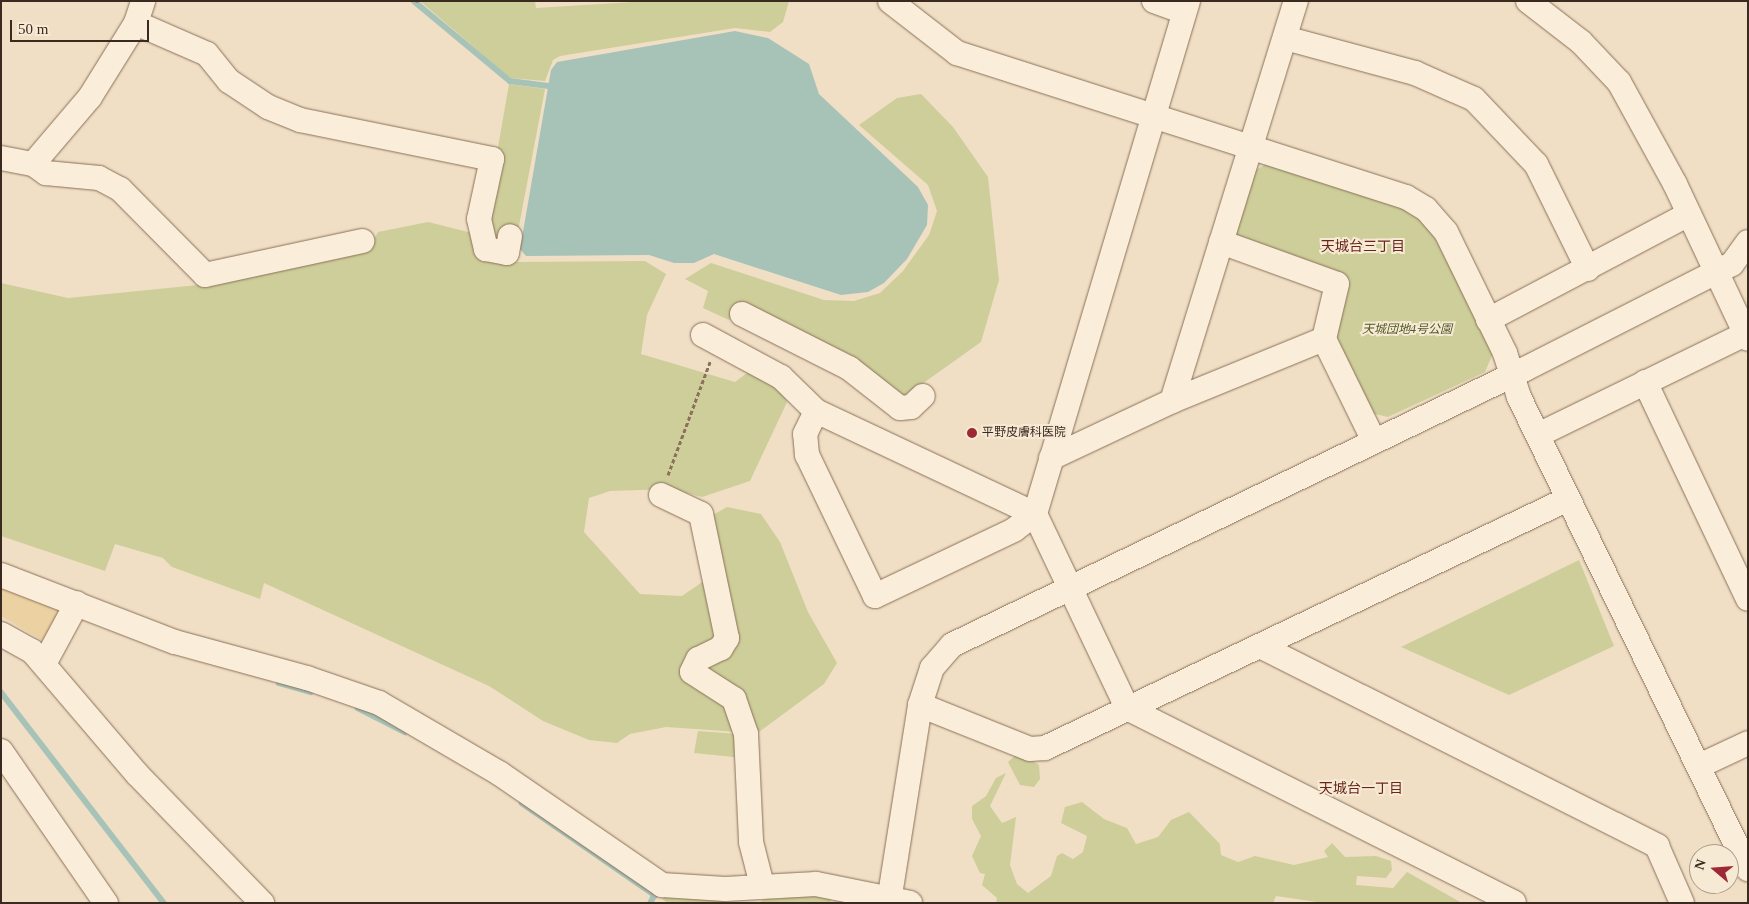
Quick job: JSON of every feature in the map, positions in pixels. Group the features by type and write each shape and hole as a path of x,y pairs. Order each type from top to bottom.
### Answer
{"street":[{"path":"890,1 957,53 1250,149 1406,197 1426,210 1446,232 1488,320 1568,499 1748,869"},
{"path":"816,411 806,434 807,455 875,596 1014,530 1036,514 1051,458 1186,7 1154,1"},
{"path":"1172,401 1296,1"},
{"path":"1528,1 1581,42 1619,82 1689,214 1745,326 1645,382 1538,435"},
{"path":"33,164 90,97 140,12 207,54 229,80 268,107 300,120 492,159 479,219 486,249 507,253 510,236"},
{"path":"1285,38 1415,73 1474,99 1536,164 1588,269"},
{"path":"1,158 33,164 46,173 99,178 120,189 204,275 362,241"},
{"path":"1488,320 1588,269 1689,214"},
{"path":"1221,242 1337,284 1324,339 1374,441"},
{"path":"1,574 175,642 308,678 378,703 499,773 662,885 751,891 816,884 900,899 920,705 932,668 952,646 1513,375 1716,270 1732,264 1748,242"},
{"path":"742,314 848,368 900,408 911,407 923,396"},
{"path":"710,339 781,377 816,411 1036,514 1128,708 1514,903"},
{"path":"1051,458 1172,401 1324,339"},
{"path":"781,377 798,342"},
{"path":"1645,382 1748,599"},
{"path":"660,495 701,514 727,638 721,648 698,660 692,672 734,699 746,734 751,842 751,891"},
{"path":"920,705 1038,749 1260,646 1568,499"},
{"path":"48,657 77,603"},
{"path":"1,634 32,651 48,657 137,774 262,903"},
{"path":"1260,646 1657,846 1682,903"},
{"path":"1699,766 1748,743"},
{"path":"1,751 106,903"}],"path":[{"path":"660,495 710,339"}],"green space":[{"path":"420,1 535,1 536,8 650,1 789,1 783,22 770,32 735,28 560,56 553,60 545,81 510,78"},
{"path":"509,84 545,89 514,252 490,243 485,222"},
{"path":"921,94 953,127 988,177 999,280 981,342 901,399 854,362 738,303 729,320 703,308 708,291 685,279 711,263 824,300 854,301 880,293 903,271 929,235 937,211 928,185 859,125 897,98"},
{"name":"天城団地4号公園","path":"1268,163 1403,207 1428,225 1494,351 1485,372 1388,417 1371,413 1336,335 1350,279 1234,241 1254,171"},
{"path":"428,222 472,233 474,252 512,262 645,261 666,274 647,315 641,354 735,382 751,370 778,386 787,402 750,481 702,497 671,489 610,491 589,498 584,532 640,594 682,596 711,576 723,635 692,657 727,703 738,732 666,727 630,734 617,743 589,740 543,721 489,686 264,583 260,599 172,567 163,558 115,544 105,571 1,536 1,283 68,298 218,283 370,246 378,232"},
{"path":"727,507 761,514 780,542 808,612 837,663 824,684 752,737 699,675 726,650 706,519"},
{"path":"1579,560 1614,646 1509,695 1401,647"},
{"path":"698,731 739,734 743,758 694,753"},
{"path":"1019,752 1039,765 1040,779 1034,787 1020,785 1008,762"},
{"path":"1006,773 990,806 1002,823 1016,817 1010,865 1017,884 1028,893 1051,876 1057,856 1062,853 1073,859 1083,852 1087,836 1061,823 1065,807 1082,802 1104,819 1127,828 1136,844 1158,837 1171,820 1189,812 1220,844 1221,855 1238,862 1255,856 1294,865 1328,857 1324,851 1332,843 1345,857 1376,856 1391,861 1392,870 1386,878 1357,876 1356,885 1393,888 1407,872 1462,903 1324,903 1276,896 1273,903 996,903 997,898 982,885 985,874 980,873 972,856 981,836 972,819 972,806 986,796 996,778"},
{"path":"665,891 723,897 725,903 668,903 662,899"},
{"path":"832,895 830,903 759,903 768,896"}],"sand":[{"path":"1,585 62,606 50,645 1,616"}],"shaded area":[{"path":"735,31 768,38 809,64 819,94 918,187 928,205 927,225 907,259 884,283 868,292 841,295 714,254 694,263 674,263 649,255 526,256 520,249 551,70 557,62"}],"waterway":[{"path":"414,1 510,81 556,87"},
{"path":"279,683 311,692"},
{"path":"1,692 164,903"},
{"path":"358,708 405,732"},
{"path":"522,803 655,895 651,903"}],"place":[{"name":"平野皮膚科医院","path":"972,433"}],"district":[{"name":"天城台三丁目","path":"1363,247"},
{"name":"天城台一丁目","path":"1361,789"}]}
